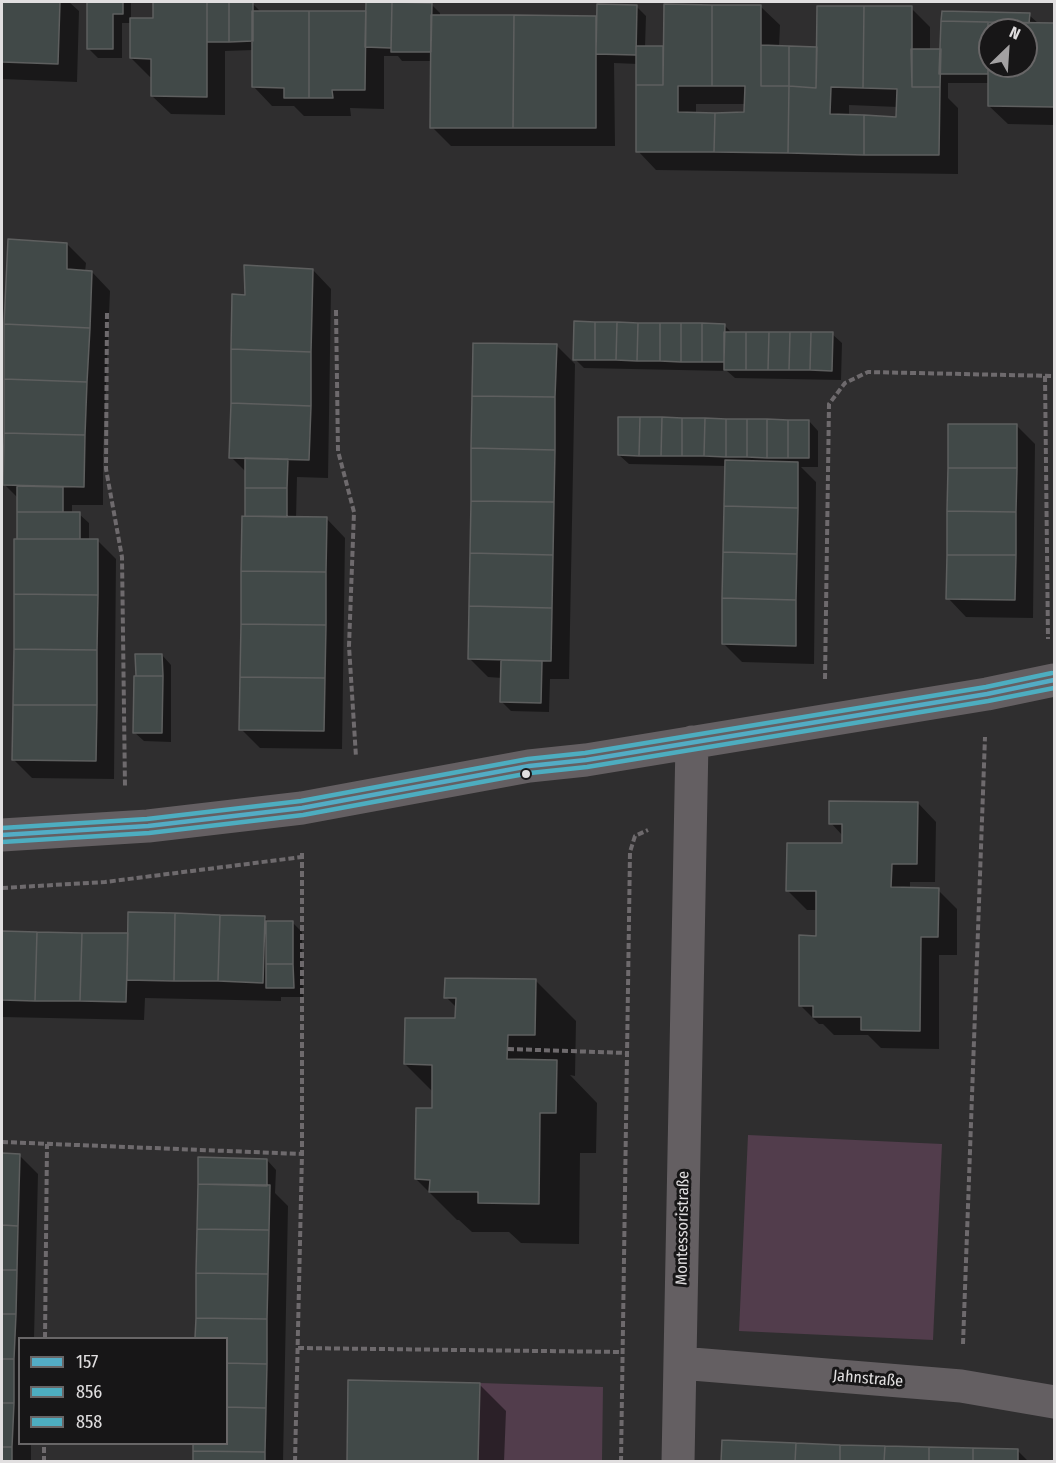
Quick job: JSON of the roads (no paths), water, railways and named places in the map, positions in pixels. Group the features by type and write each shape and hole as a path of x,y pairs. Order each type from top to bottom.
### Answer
{"street":[{"path":"2,835 126,828 302,808 529,766 586,760 825,722 987,694 1052,680"},
{"name":"Montessoristraße","path":"678,1461 692,742"},
{"name":"Jahnstraße","path":"680,1364 961,1386 1054,1402"}]}
